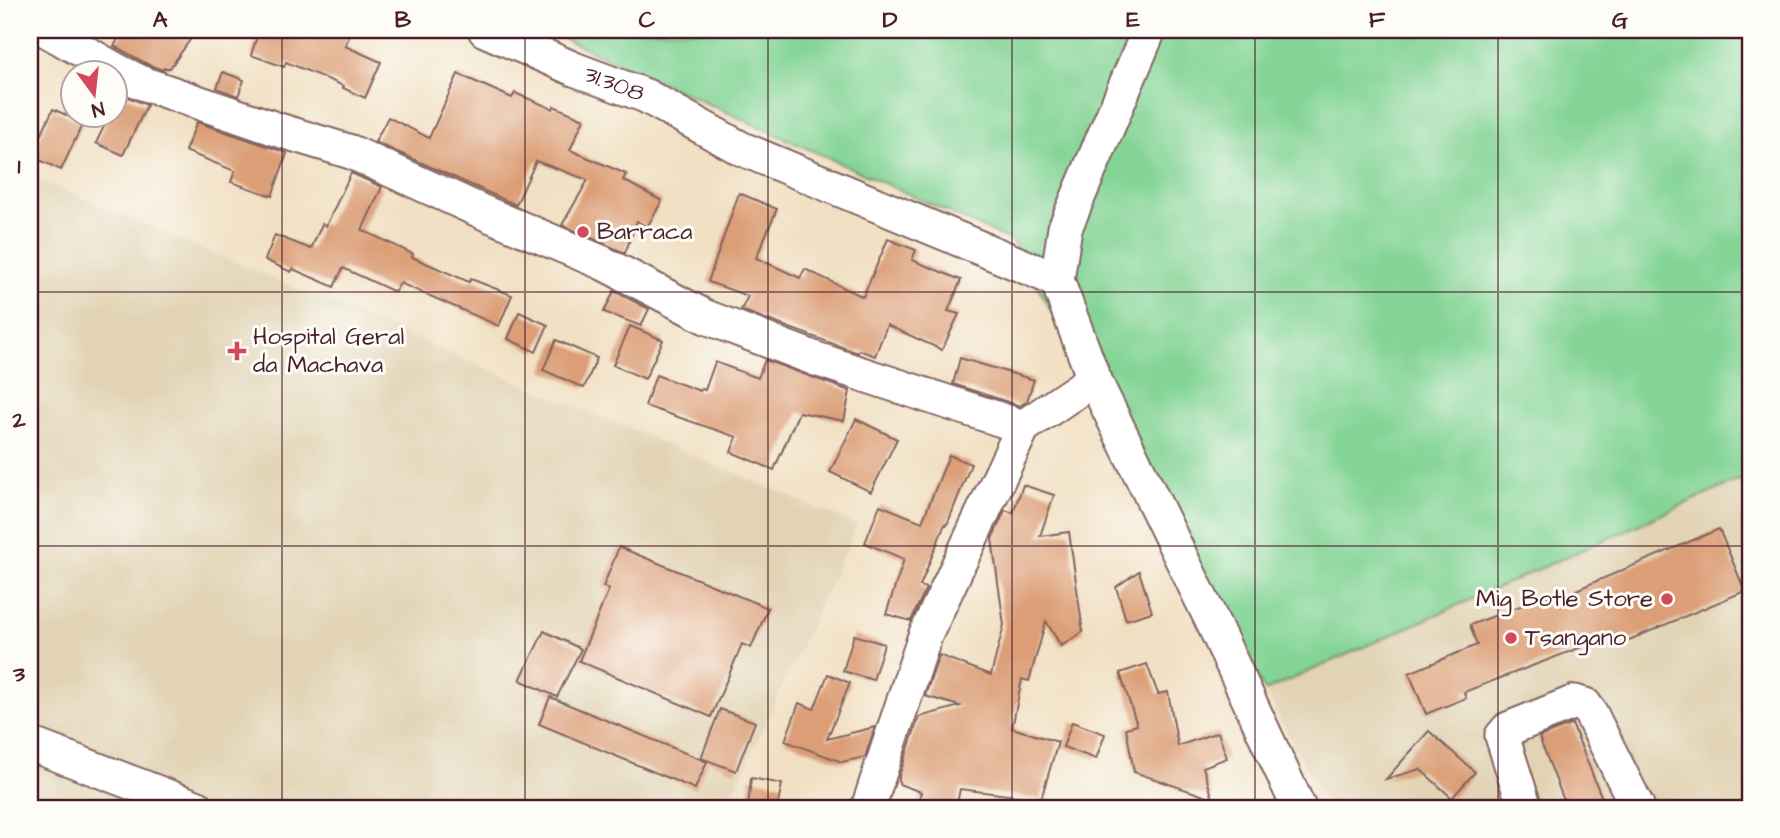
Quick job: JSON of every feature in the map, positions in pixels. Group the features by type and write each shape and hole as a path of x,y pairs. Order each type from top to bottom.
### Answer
{"street":[{"path":"46,30 142,83 351,152 603,263 706,317 816,359 1023,427"},
{"name":"31.308","path":"485,30 574,69 646,96 740,148 1057,280"},
{"path":"1149,30 1065,228 1057,280 1094,379 1299,808"},
{"path":"868,808 925,636 1023,427 1094,379"},
{"path":"1525,808 1502,736 1508,729 1575,702 1585,705 1590,712 1637,808"},
{"path":"30,744 198,808"}],"shaded area":[{"name":"Hospital Geral da Machava","path":"30,176 857,525 726,808 30,808"},
{"path":"1750,475 1750,808 1328,808 1265,691"}],"green space":[{"path":"545,30 1750,30 1750,475 1265,691 1012,241"}],"building":[{"path":"123,30 197,30 170,68 163,70 114,46"},
{"path":"259,30 352,30 345,46 381,62 365,98 343,88 344,86 286,62 284,67 251,55"},
{"path":"223,72 244,80 238,96 217,88"},
{"path":"458,74 512,98 515,93 584,119 570,150 626,174 623,180 662,201 647,227 637,221 625,253 562,225 588,180 536,161 516,205 375,142 388,117 429,138"},
{"path":"130,98 147,105 123,155 96,143 102,130 130,130"},
{"path":"53,109 60,112 60,130 80,130 61,170 31,156"},
{"path":"197,122 287,153 272,196 231,182 235,171 185,151"},
{"path":"351,173 382,187 362,230 413,254 412,257 469,282 471,279 512,295 499,326 400,283 395,292 343,268 334,287 265,260 275,235 311,249 322,224 326,226"},
{"path":"739,193 777,209 756,258 800,278 805,269 863,297 888,239 916,250 912,260 961,280 948,311 959,314 942,350 887,325 875,356 859,350 858,353 741,310 748,296 708,282"},
{"path":"614,291 649,309 641,326 604,312"},
{"path":"519,312 548,325 536,352 508,339"},
{"path":"630,326 663,340 645,379 613,365"},
{"path":"556,340 597,358 584,388 543,370"},
{"path":"960,358 1034,380 1027,401 1020,406 953,384"},
{"path":"765,360 850,391 844,421 799,412 774,470 731,452 737,437 645,406 656,375 700,391 705,390 715,362 758,378"},
{"path":"856,419 897,439 871,492 830,472"},
{"path":"949,455 971,464 920,586 926,588 911,621 886,614 904,559 865,543 880,505 922,522"},
{"path":"1023,485 1054,495 1040,536 1069,532 1083,632 1061,646 1046,621 1029,681 1022,679 1012,728 1058,742 1041,799 960,789 956,808 917,808 921,792 899,784 899,776 919,717 960,706 925,696 939,655 991,675 1004,625 992,539 1005,510 1013,513"},
{"path":"1719,529 1745,591 1615,646 1610,636 1464,692 1466,698 1426,714 1409,673 1477,645 1470,625 1560,591 1562,596"},
{"path":"619,547 768,608 751,648 742,644 711,717 579,661 609,589 603,587"},
{"path":"1139,571 1152,612 1126,620 1116,587"},
{"path":"544,631 581,649 557,697 520,680"},
{"path":"854,635 884,644 873,680 843,671"},
{"path":"1147,664 1158,694 1168,692 1178,746 1218,732 1227,758 1203,767 1213,799 1134,772 1126,728 1137,725 1120,673"},
{"path":"828,674 850,683 827,739 875,727 865,757 842,762 785,741 799,703 814,709"},
{"path":"550,697 707,762 695,789 539,724"},
{"path":"720,709 755,722 736,771 701,758"},
{"path":"1072,722 1105,734 1096,759 1063,747"},
{"path":"1572,724 1606,808 1567,808 1539,737"},
{"path":"1429,731 1475,772 1452,798 1420,769 1386,779"},
{"path":"751,778 782,784 777,808 748,808"}],"place":[{"name":"Barraca","path":"583,232"},
{"name":"Hospital Geral da Machava","path":"237,351"},
{"name":"Mig Botle Store","path":"1667,599"},
{"name":"Tsangano","path":"1511,638"}]}
